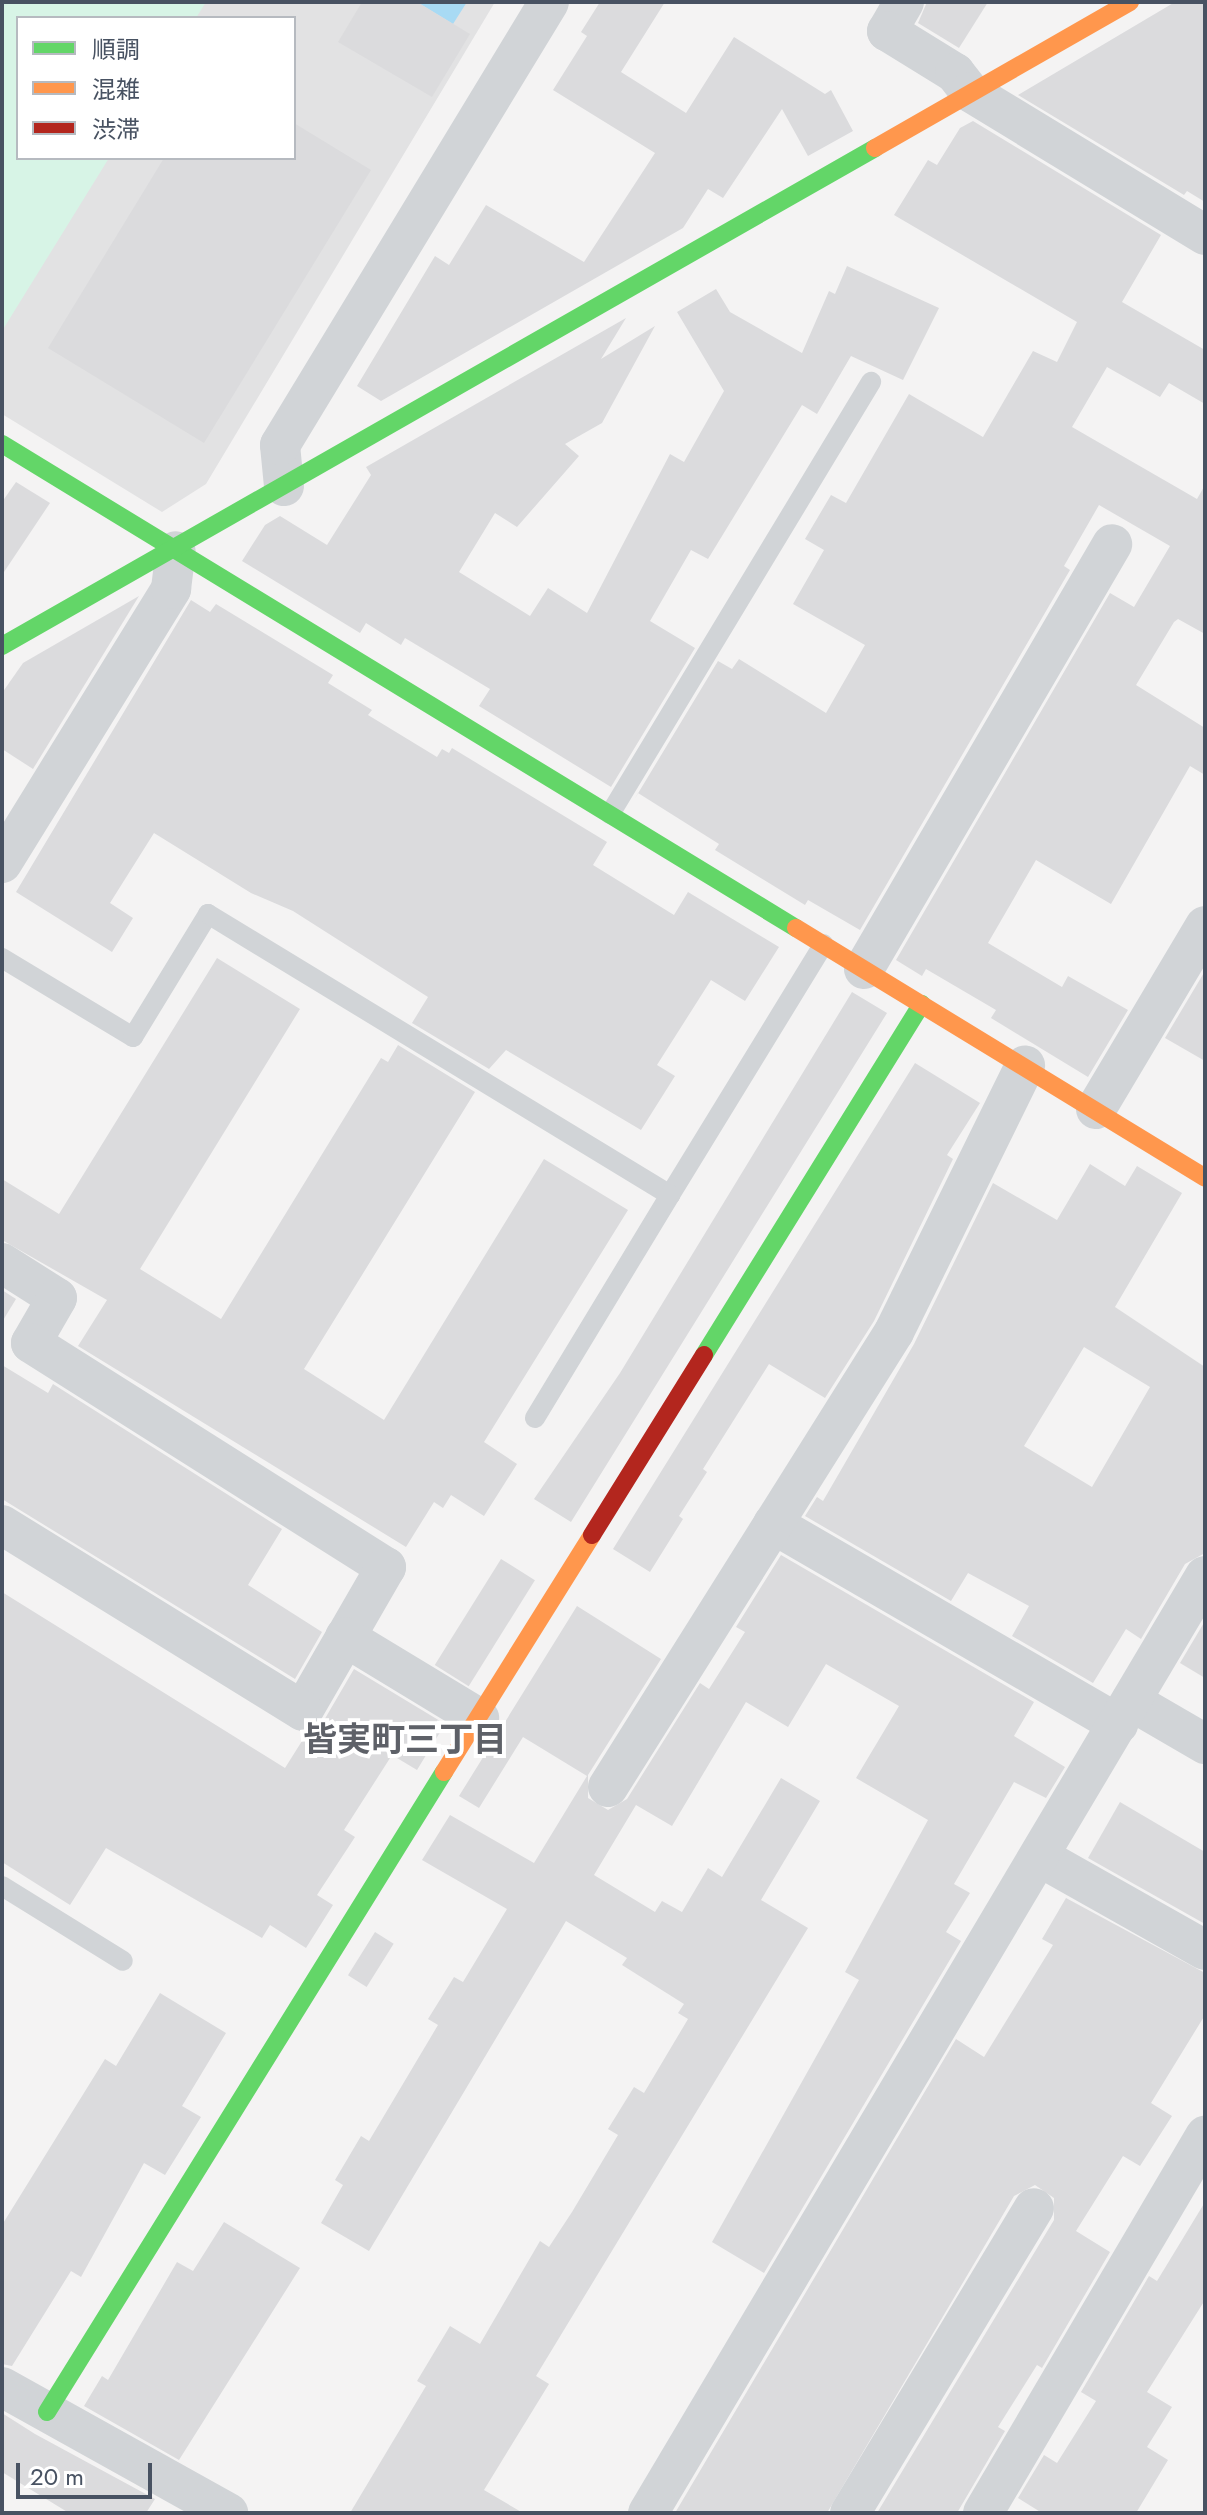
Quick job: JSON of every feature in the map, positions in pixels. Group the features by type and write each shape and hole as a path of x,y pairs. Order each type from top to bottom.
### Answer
{"street":[{"path":"284,486 280,445 549,2"},
{"path":"904,2 887,31 955,73 970,92 1205,235"},
{"path":"2,646 176,551 284,486 1130,2"},
{"path":"2,444 1205,1178"},
{"path":"864,969 1112,544"},
{"path":"2,863 171,589 176,551"},
{"path":"1096,1109 1205,926"},
{"path":"47,2412 922,1004"},
{"path":"608,1787 894,1332 1025,1066"},
{"path":"2,1263 57,1298 31,1343 386,1567 303,1711 2,1525"},
{"path":"773,1524 1124,1712 1205,1744"},
{"path":"648,2513 1205,1578"},
{"path":"345,1637 479,1718"},
{"path":"1040,1857 1205,1950"},
{"path":"983,2513 1205,2136"},
{"path":"850,2513 1034,2208"},
{"path":"2,2387 224,2512"}],"lane":[{"path":"610,814 871,382"},
{"path":"2,958 133,1037 208,914 670,1195"},
{"path":"535,1418 824,944"},
{"path":"2,1886 123,1961"}],"shaded area":[{"path":"2,2 495,2 206,484 162,512 2,414"}],"green space":[{"path":"2,2 206,2 197,16 16,16 16,160 108,160 2,331"}],"water":[{"path":"417,2 467,2 453,24"}],"building":[{"path":"362,2 417,2 470,34 432,97 338,42"},
{"path":"600,2 665,2 621,72 686,113 734,37 825,94 831,90 853,131 808,156 782,109 723,198 708,189 683,228 381,401 357,386 435,256 449,265 486,205 584,262 655,153 553,90 587,36 581,32"},
{"path":"927,2 988,2 959,48 918,23"},
{"path":"1175,2 1205,2 1205,202 1187,191 1184,195 1018,95"},
{"path":"973,121 1161,235 1122,302 1205,350 1205,404 1169,383 1160,397 1107,367 1072,427 1197,499 1205,485 1205,634 1178,619 1136,685 1205,728 1205,775 1190,766 1111,904 1036,860 988,943 1062,987 1068,976 1128,1010 1088,1077 991,1018 996,1010 926,969 922,976 896,960 1110,593 1134,607 1170,546 1099,505 1064,566 1070,570 860,930 808,900 805,905 715,850 719,844 638,793 718,661 732,669 739,659 826,713 865,645 793,604 824,550 805,539 831,495 846,503 909,394 983,437 1033,351 1057,362 1077,322 894,215 928,160 937,165 960,128"},
{"path":"296,124 371,170 204,443 48,348 163,160 296,160"},
{"path":"847,266 939,308 903,380 851,356 817,414 802,405 708,559 691,550 650,621 695,648 611,787 479,706 490,689 405,638 401,645 366,623 360,633 242,561 265,525 280,516 327,545 371,475 366,467 626,318 601,359 655,326 602,423 565,444 579,456 517,527 495,513 459,572 530,616 548,588 587,613 670,454 684,462 724,391 677,312 716,289 730,312 802,353 829,291 835,294"},
{"path":"16,482 50,503 2,575 2,502"},
{"path":"139,596 33,769 2,749 2,693 23,663"},
{"path":"191,600 210,612 216,604 333,675 328,683 372,710 368,715 437,757 442,749 449,753 452,748 607,842 593,865 674,915 688,892 779,947 745,1001 711,980 657,1065 675,1076 641,1130 506,1050 489,1069 412,1023 428,997 293,911 251,893 154,833 110,903 133,918 112,952 16,892"},
{"path":"217,958 300,1009 140,1269 221,1319 381,1058 388,1062 398,1045 475,1092 304,1369 384,1420 544,1159 628,1210 484,1442 517,1464 484,1516 451,1495 443,1508 434,1502 406,1547 78,1346 107,1300 2,1240 2,1179 59,1214"},
{"path":"1205,971 1205,1061 1165,1038"},
{"path":"852,992 887,1013 571,1522 534,1499 620,1373"},
{"path":"915,1063 980,1103 947,1155 953,1159 874,1321 825,1398 769,1364 703,1469 707,1472 679,1516 683,1519 650,1572 613,1549"},
{"path":"1090,1164 1125,1186 1137,1166 1182,1193 1115,1307 1205,1367 1205,1553 1185,1564 1141,1639 1126,1629 1093,1683 1012,1636 1029,1606 968,1573 951,1601 805,1516 817,1497 823,1501 914,1344 993,1183 1057,1220","holes":["1084,1347 1150,1387 1092,1487 1024,1446"]},
{"path":"2,1290 16,1299 2,1322"},
{"path":"2,1365 48,1393 53,1384 282,1529 248,1585 322,1632 295,1679 2,1499"},
{"path":"781,1555 1034,1702 1014,1736 1065,1767 1046,1798 1014,1782 954,1884 970,1893 946,1932 961,1941 764,2273 712,2242 859,1980 845,1972 928,1820 856,1778 899,1706 826,1664 788,1727 746,1702 672,1826 636,1805 594,1875 655,1912 662,1901 682,1912 708,1868 722,1877 781,1778 820,1801 761,1900 808,1928 536,2376 549,2384 484,2490 523,2513 350,2513 426,2386 417,2381 450,2326 480,2344 540,2241 549,2247 572,2212 618,2135 608,2129 634,2087 644,2093 688,2019 678,2013 684,2004 622,1965 627,1958 566,1921 369,2251 321,2223 343,2185 335,2180 361,2136 369,2141 438,2025 428,2019 454,1977 463,1982 507,1909 422,1860 450,1815 534,1863 587,1776 523,1737 479,1808 459,1796 577,1606 661,1659 588,1775 588,1798 608,1810 627,1799 700,1683 709,1689 745,1632 736,1627"},
{"path":"501,1559 535,1580 469,1686 435,1665"},
{"path":"2,1592 285,1768 307,1733 323,1722 354,1669 445,1724 417,1770 392,1755 344,1830 355,1837 317,1895 333,1905 306,1948 270,1925 262,1938 106,1848 70,1905 2,1862"},
{"path":"1205,1621 1205,1678 1180,1663"},
{"path":"1120,1802 1205,1852 1205,1924 1088,1858"},
{"path":"1066,1898 1205,1973 1205,2015 1151,2103 1172,2116 1140,2166 1123,2156 1076,2231 1110,2252 1042,2368 1037,2365 998,2427 1005,2431 957,2513 877,2513 1054,2220 1054,2198 1035,2185 1014,2196 827,2513 675,2513 956,2039 984,2057 1053,1945 1042,1939"},
{"path":"375,1932 394,1944 367,1987 348,1975"},
{"path":"160,1993 226,2033 182,2106 201,2117 165,2175 144,2163 81,2277 71,2271 12,2366 2,2364 2,2225 105,2059 116,2066"},
{"path":"1205,2202 1205,2300 1147,2392 1172,2407 1147,2447 1168,2460 1136,2513 1042,2513 1018,2498 1044,2455 1057,2463 1096,2401 1081,2392 1149,2276 1157,2281"},
{"path":"224,2222 300,2268 179,2460 84,2406 102,2376 108,2380 177,2262 193,2271"},
{"path":"2,2413 155,2499 146,2513 69,2513 2,2472"}],"traffic: fast":[{"path":"2,646 875,148"},
{"path":"2,444 796,928"},
{"path":"704,1355 922,1004"},
{"path":"47,2412 444,1772"}],"traffic: slow":[{"path":"875,148 1130,2"},
{"path":"796,928 1205,1178"},
{"path":"444,1772 592,1535"}],"traffic: jam":[{"path":"592,1535 704,1355"}],"district":[{"name":"皆実町三丁目","path":"405,1740"}]}
